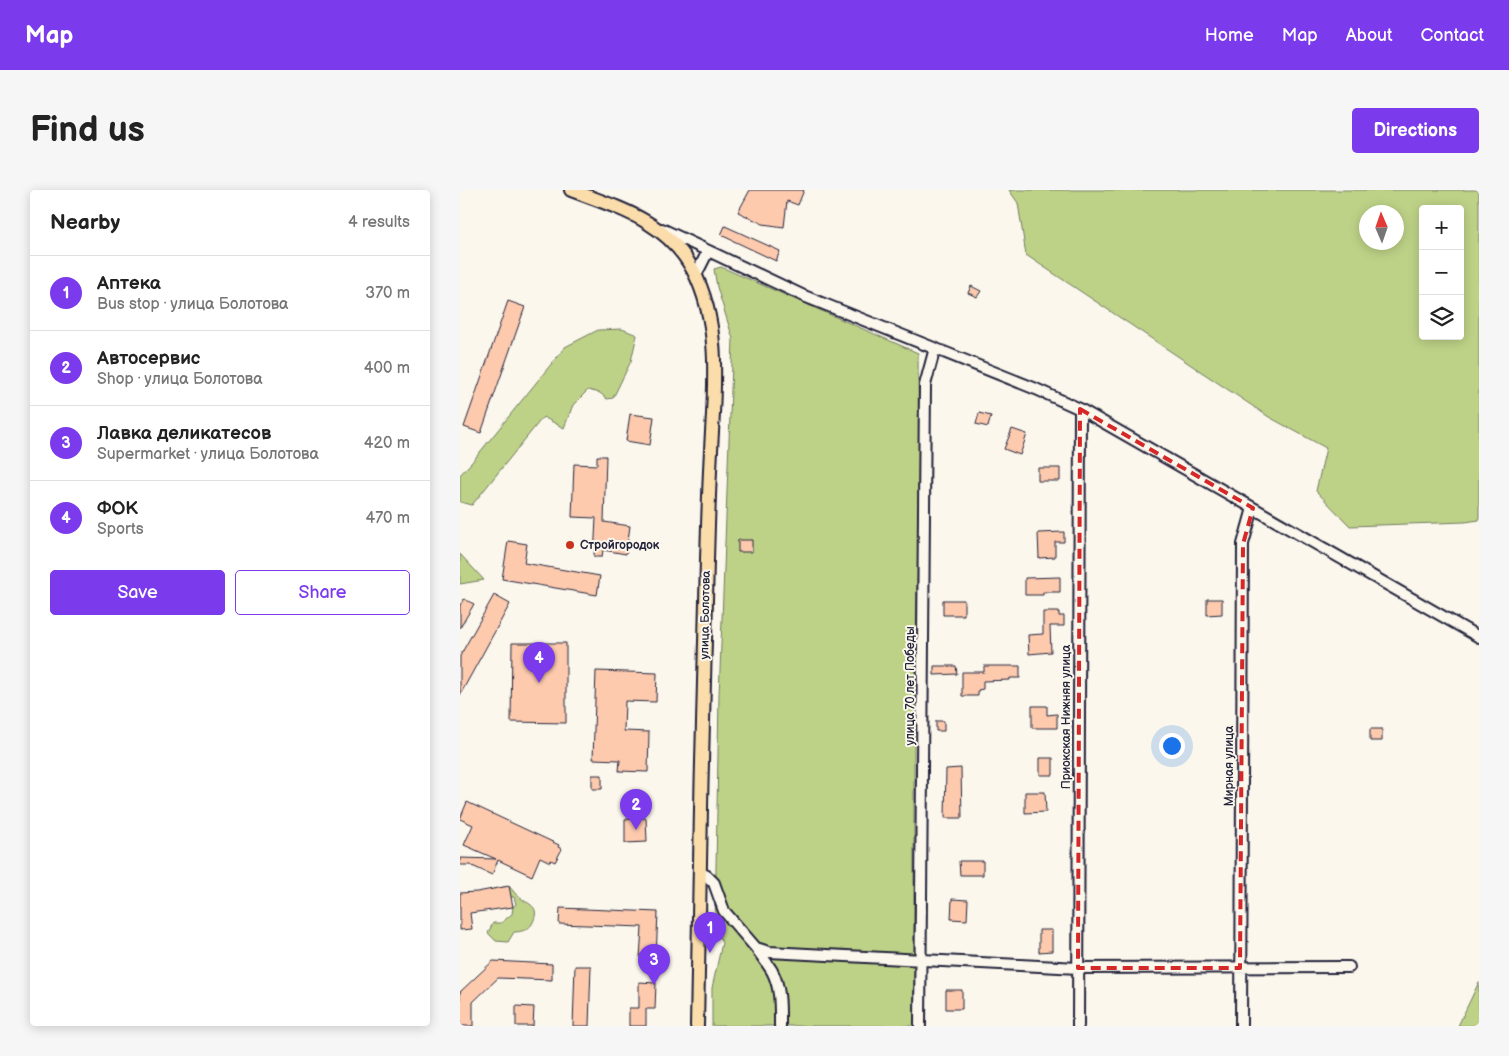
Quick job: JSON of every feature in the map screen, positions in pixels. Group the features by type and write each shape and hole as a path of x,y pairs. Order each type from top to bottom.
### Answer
{"main road":[{"name":"улица Болотова","path":"571,190 639,216 652,224 678,249 696,275 704,295 712,326 714,364 696,1026"}],"street":[{"path":"652,224 804,296 1036,388 1080,409 1479,637"},
{"path":"696,275 708,251"},
{"name":"улица 70 лет Победы","path":"920,1026 925,385 935,348"},
{"name":"Приокская Нижняя улица","path":"1078,1026 1080,409"},
{"name":"Мирная улица","path":"1241,1026 1243,544 1254,508"},
{"path":"699,872 707,876 714,883 724,911 756,948 772,971 780,998 780,1026"},
{"path":"756,948 769,952 1078,968 1349,968"}],"highlighted area":[{"path":"1080,409 1253,508 1243,544 1240,968 1078,968"}],"green space":[{"path":"1009,190 1479,190 1479,520 1350,526 1316,491 1326,448 1269,417 1026,255 1018,203"},
{"path":"721,267 918,353 919,483 914,741 914,1026 712,1026 712,988 722,943 715,927 719,696 733,339 717,287 714,269"},
{"path":"622,329 637,335 631,361 613,398 607,399 600,393 588,390 573,405 564,428 543,417 472,505 460,502 460,475 565,347 598,330"},
{"path":"460,554 484,580 460,584"},
{"path":"509,886 535,909 535,918 528,928 514,932 508,942 496,941 488,933 493,923 501,923 512,914 513,907 516,904 514,897 487,893 493,889"},
{"path":"1479,982 1479,1026 1458,1026"}],"building":[{"path":"750,190 804,190 798,205 787,201 784,227 763,224 738,212"},
{"path":"725,226 780,251 776,261 721,235"},
{"path":"971,286 981,291 977,297 968,293"},
{"path":"508,301 525,307 481,433 464,427"},
{"path":"979,413 991,416 988,427 976,424"},
{"path":"630,414 654,417 650,445 626,441"},
{"path":"1012,429 1027,434 1020,455 1004,449"},
{"path":"597,456 606,456 604,522 630,526 626,554 603,550 602,557 594,557 596,518 572,517 574,464 597,465"},
{"path":"1038,468 1060,468 1060,481 1038,481"},
{"path":"1064,532 1064,542 1055,542 1055,557 1039,558 1038,533"},
{"path":"738,540 752,540 752,552 738,552"},
{"path":"508,541 527,544 524,563 600,576 597,595 502,579"},
{"path":"1060,577 1060,592 1043,592 1043,595 1025,595 1025,578"},
{"path":"494,595 510,604 460,695 460,656"},
{"path":"464,599 474,604 460,628 460,605"},
{"path":"1207,599 1222,599 1222,614 1207,615"},
{"path":"943,600 964,600 964,615 943,615"},
{"path":"1043,612 1059,612 1059,616 1064,616 1064,626 1050,626 1051,652 1029,654 1028,635 1043,634"},
{"path":"512,643 566,643 566,723 511,722"},
{"path":"934,666 956,666 957,674 934,675"},
{"path":"984,666 1020,666 1020,678 983,681 983,689 978,690 978,696 962,696 962,672 984,672"},
{"path":"596,671 657,673 656,702 625,701 624,731 649,732 648,772 619,771 620,760 593,759"},
{"path":"1032,706 1047,706 1047,715 1057,714 1057,728 1032,728"},
{"path":"936,721 944,721 944,731 936,731"},
{"path":"1370,729 1382,729 1382,741 1370,741"},
{"path":"1040,758 1053,758 1053,775 1040,775"},
{"path":"961,768 962,818 945,818 946,769"},
{"path":"592,775 602,775 602,789 592,789"},
{"path":"1025,792 1045,792 1046,812 1025,813"},
{"path":"467,802 559,845 558,847 562,849 555,862 551,860 550,862 540,857 532,876 498,860 492,875 470,865 460,865 460,858 496,859 464,845 473,825 460,819"},
{"path":"646,818 647,842 625,843 625,819"},
{"path":"959,861 983,861 983,875 960,875"},
{"path":"509,886 513,907 470,913 472,929 460,930 460,893"},
{"path":"952,899 968,900 967,920 951,919"},
{"path":"560,908 658,912 656,958 640,958 642,927 559,924"},
{"path":"1039,930 1052,930 1052,951 1039,952"},
{"path":"493,961 552,964 552,980 498,978 473,1002 473,1026 460,1026 460,992"},
{"path":"575,966 591,966 589,1026 573,1026"},
{"path":"639,982 656,983 655,1009 646,1009 646,1026 629,1026 629,1008 639,1008"},
{"path":"946,990 962,990 962,1009 946,1009"},
{"path":"516,1006 534,1007 533,1026 516,1026"}],"place":[{"name":"Стройгородок","path":"570,545"},
{"name":"ФОК","path":"539,683"},
{"name":"Автосервис","path":"636,830"},
{"name":"Аптека","path":"710,953"},
{"name":"Лавка деликатесов","path":"654,985"}]}
